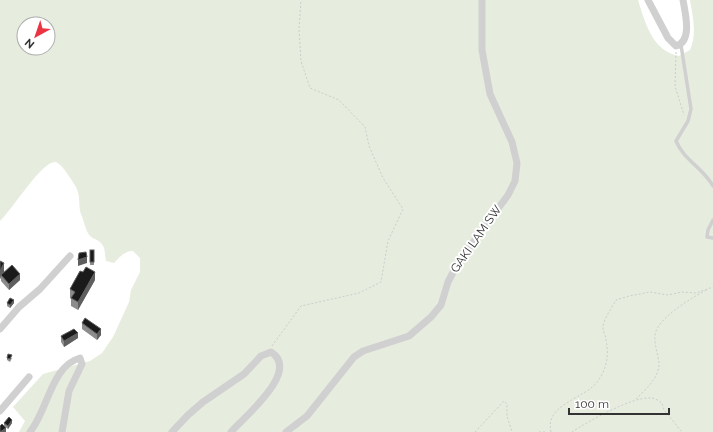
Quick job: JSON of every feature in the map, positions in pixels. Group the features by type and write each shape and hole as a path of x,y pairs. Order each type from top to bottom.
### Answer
{"street":[{"name":"GAKI LAM SW","path":"286,432 308,416 354,357 363,351 409,336 432,318 441,305 448,282 458,263 508,195 515,181 516,163 512,142 490,94 482,50 482,0"},
{"path":"648,0 668,38 679,46 685,40 686,25 683,0"},
{"path":"0,329 18,307 40,288 70,256"},
{"path":"172,432 188,415 244,374 261,356 272,352 278,356 281,367 279,376 264,396 231,432"},
{"path":"30,432 43,411 60,371 66,364 80,358 82,364 69,391 62,432"},
{"path":"0,411 29,377"}],"lane":[{"path":"679,46 691,109 688,121 676,141 678,147 704,174 713,186"},
{"path":"713,220 708,230 708,237 713,238"}],"path":[{"path":"267,353 301,306 359,293 381,282 388,241 403,209 383,178 369,146 365,127 339,100 310,88 301,61 299,28 301,0"},
{"path":"679,46 674,76 675,86 681,109 688,121"},
{"path":"636,399 655,377 659,365 655,335 663,321 670,313 712,287"},
{"path":"551,432 550,428 553,415 561,406 591,389 598,381 605,367 608,355 603,328 616,300 650,292 668,295 678,295 682,292 696,293 712,287"},
{"path":"572,432 586,423 636,399 652,398 662,403 664,410 682,432"},
{"path":"475,432 504,400 507,404 507,416 512,432"},
{"path":"539,432 545,432"}],"shaded area":[{"path":"0,0 638,0 647,26 656,42 670,53 679,56 690,50 692,44 694,26 690,0 713,0 713,432 19,432 25,421 13,407 43,374 90,361 102,353 113,337 129,302 131,290 140,272 140,258 133,251 130,251 122,255 114,263 106,261 102,245 90,236 87,231 80,211 76,187 60,165 55,162 49,164 42,170 0,221"}],"building":[{"path":"90,250 94,250 94,262 90,262"},
{"path":"86,252 87,257 78,260 79,253"},
{"path":"0,261 4,263 0,271"},
{"path":"12,265 20,274 9,284 1,275"},
{"path":"86,267 95,272 78,302 71,298 75,292 70,289 80,271 83,272"},
{"path":"10,298 14,300 10,305 7,303"},
{"path":"85,318 101,329 97,334 82,323"},
{"path":"74,329 78,333 64,341 61,336"},
{"path":"8,354 12,355 10,359 7,358"},
{"path":"9,417 12,420 8,426 4,423"},
{"path":"2,424 6,428 0,432 0,426"}]}
